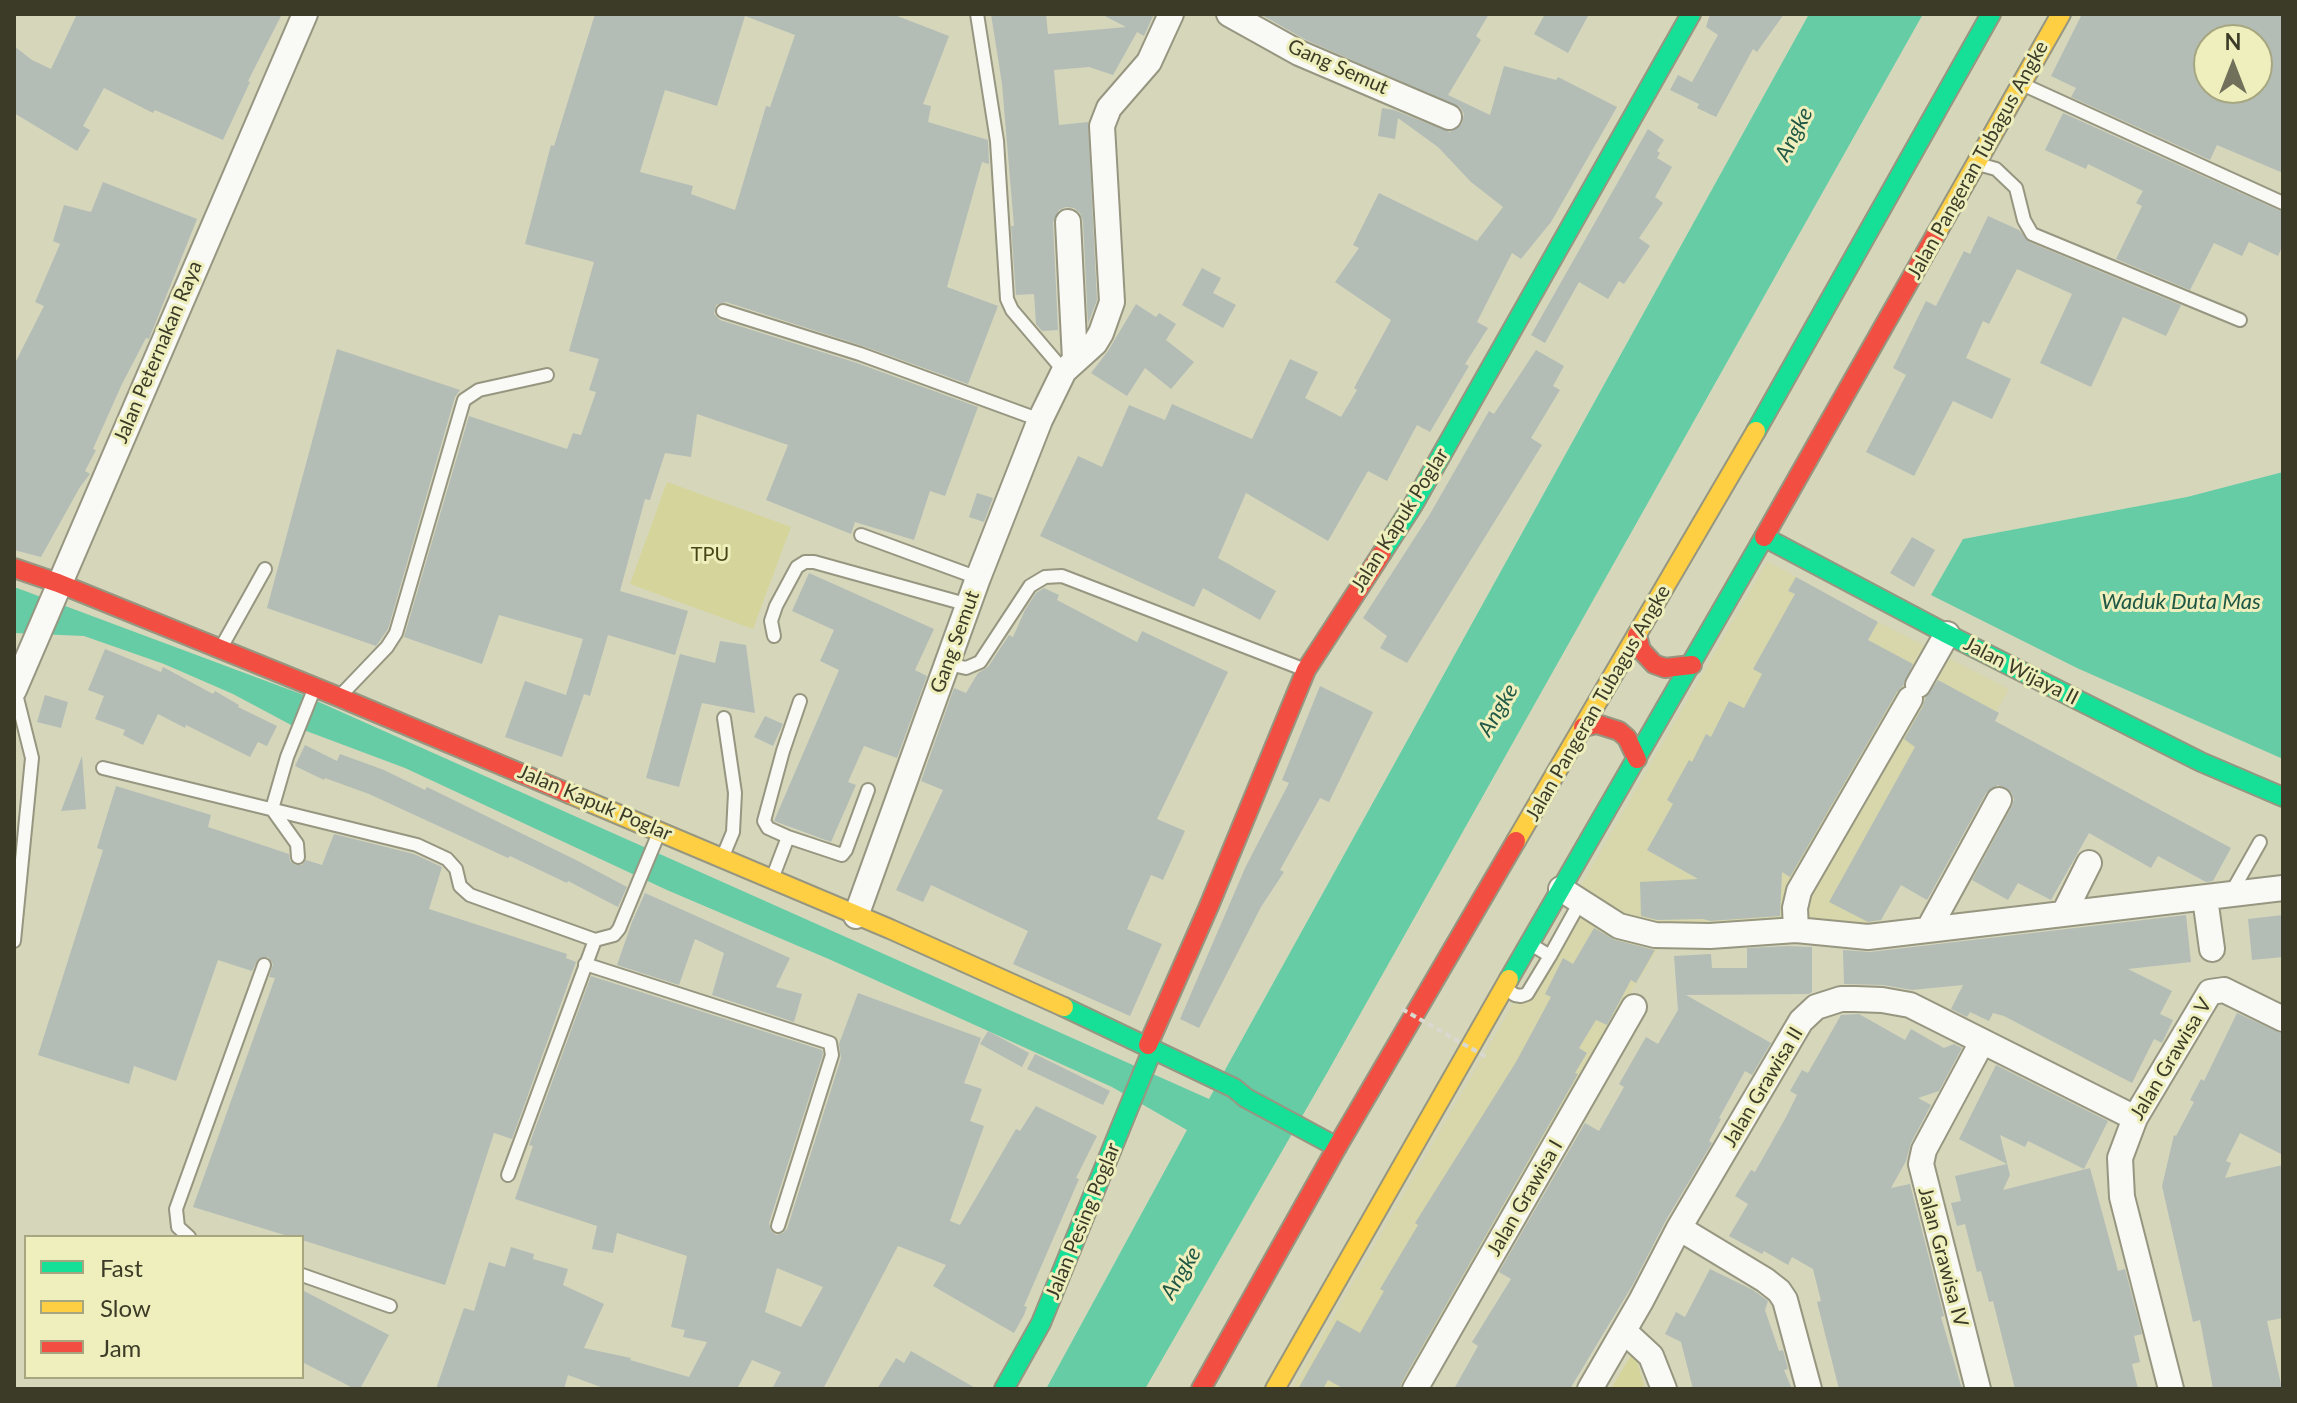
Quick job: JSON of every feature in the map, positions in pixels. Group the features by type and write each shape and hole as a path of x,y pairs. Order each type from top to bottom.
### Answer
{"street":[{"name":"Jalan Peternakan Raya","path":"15,690 305,14"},
{"name":"Gang Semut","path":"856,916 978,578 1040,420 1069,366 1095,343 1112,302 1102,126 1109,108 1149,62 1171,14"},
{"name":"Gang Semut","path":"1229,14 1299,53 1449,117"},
{"name":"Jalan Kapuk Poglar","path":"14,568 55,593 220,649 312,692 339,697 657,837 723,858 1126,1036 1155,1054 1209,906 1306,670 1413,505 1691,14"},
{"name":"Jalan Pangeran Tubagus Angke","path":"1201,1389 1329,1142 1637,635 1991,14"},
{"name":"Jalan Pangeran Tubagus Angke","path":"1275,1389 1529,943 1570,896 1637,759 2061,14"},
{"path":"1068,222 1069,366"},
{"name":"Jalan Wijaya II","path":"1764,537 1947,634 2201,762 2283,797"},
{"path":"1796,930 1795,908 1799,891 1947,634"},
{"path":"1637,635 1641,650 1654,664 1665,668 1692,665"},
{"path":"1583,727 1597,724 1619,731 1627,738 1637,759"},
{"path":"1928,930 1999,800"},
{"path":"2064,913 2089,863"},
{"path":"1570,896 1619,926 1655,935 1710,936 1796,930 1868,937 2283,888"},
{"path":"2212,949 2218,896"},
{"name":"Jalan Grawisa V","path":"2171,1389 2120,1183 2120,1158 2135,1118 2210,992 2224,990 2283,1019"},
{"name":"Jalan Grawisa II","path":"1590,1389 1679,1228 1801,1021 1816,1007 1841,999 1895,1002 1921,1009 2135,1118"},
{"name":"Jalan Grawisa I","path":"1415,1389 1634,1007"},
{"name":"Jalan Grawisa IV","path":"1978,1389 1921,1164 1924,1150 1982,1042"},
{"path":"1155,1054 1234,1088 1246,1098 1329,1142"},
{"name":"Jalan Pesing Poglar","path":"1004,1389 1041,1323 1127,1110 1155,1054"},
{"path":"1679,1228 1779,1291 1785,1300 1809,1389"},
{"path":"1624,1331 1651,1356 1664,1389"}],"lane":[{"path":"977,14 997,141 1007,299 1012,310 1069,366"},
{"path":"2021,84 2283,203"},
{"path":"1977,164 1996,169 2016,188 2024,220 2032,234 2240,320"},
{"path":"723,311 860,354 1040,420"},
{"path":"339,697 387,647 396,633 464,400 479,390 547,375"},
{"path":"861,535 978,578"},
{"path":"774,636 771,621 776,606 797,567 805,562 969,605"},
{"path":"220,649 265,569"},
{"path":"948,664 966,668 980,662 1030,586 1045,577 1062,576 1306,670"},
{"path":"14,941 32,758 15,690"},
{"path":"272,809 297,728 312,692"},
{"path":"800,701 764,821 768,828 842,855 868,790"},
{"path":"723,858 733,832 735,793 724,718"},
{"path":"103,768 417,845 447,859 456,869 460,886 470,895 595,940 614,935 657,837"},
{"path":"272,809 297,844 298,857"},
{"path":"772,879 788,837"},
{"path":"2218,896 2260,842"},
{"path":"1504,987 1515,995 1527,994 1550,956 1570,896"},
{"path":"508,1175 595,940"},
{"path":"1529,943 1550,956"},
{"path":"585,964 826,1040 833,1047 778,1226"},
{"path":"187,1235 178,1227 176,1209 264,965"},
{"path":"304,1276 390,1306"}],"path":[{"path":"1402,1009 1488,1058"}],"shaded area":[{"path":"1767,561 2009,689 1872,930 1667,935 1627,998 1407,1389 1292,1389"}],"green space":[{"name":"TPU","path":"667,482 791,527 753,629 630,584"},
{"path":"1634,1350 1645,1389 1611,1389"}],"water":[{"name":"Angke","path":"1809,14 1923,14 1327,1073 1145,1389 1046,1389 1187,1130 1112,1087 667,890 405,768 293,726 233,694 164,664 84,636 14,633 14,588 17,588 301,694 1209,1099"},
{"name":"Waduk Duta Mas","path":"2283,472 2283,759 2077,668 1931,595 1963,539 2187,497"}],"building":[{"path":"77,14 282,14 223,140 155,110 153,113 104,88 83,126 90,130 77,151 14,113 14,46 51,69"},
{"path":"595,14 892,14 949,36 923,104 931,106 928,122 988,140 989,164 982,162 947,287 998,306 968,384 726,302 716,305 714,314 720,320 857,363 978,407 945,496 930,491 914,540 855,522 851,534 766,500 788,445 697,414 691,457 665,453 650,500 645,499 620,591 688,611 675,655 608,635 590,696 584,694 562,757 505,737 525,681 566,695 583,639 499,615 482,664 404,637 469,416 567,449 573,433 581,435 596,392 589,390 599,359 569,351 594,262 525,244 551,145 554,146","holes":["745,16 795,35 770,107 766,106 735,210 691,194 693,186 640,172 665,90 717,106"]},
{"path":"991,14 1046,14 1048,34 1126,27 1101,14 1154,14 1144,36 1137,32 1113,75 1089,67 1054,70 1059,125 1088,122 1097,300 1088,324 1083,221 1074,208 1059,210 1053,222 1058,330 1042,331 1036,324 1034,294 1016,295 1011,226 1014,226 1002,84"},
{"path":"1260,14 1489,14 1476,36 1481,40 1448,95 1490,115 1504,66 1556,80 1558,77 1617,107 1551,222 1521,259 1512,253 1477,322 1488,328 1465,364 1469,366 1430,432 1417,425 1387,481 1368,471 1328,541 1246,493 1218,558 1276,591 1260,620 1203,588 1194,607 1040,536 1078,456 1102,467 1129,405 1165,420 1172,404 1252,439 1290,359 1318,372 1305,398 1341,417 1391,320 1335,282 1359,248 1353,245 1379,193 1477,241 1503,207 1471,182 1438,147 1398,118 1395,139 1378,136 1382,108 1450,132 1462,124 1464,114 1460,107 1306,40"},
{"path":"1545,14 1589,14 1568,53 1534,34"},
{"path":"1710,14 1784,14 1757,52 1753,49 1716,117 1697,108 1699,104 1670,90 1678,75 1692,82 1718,35 1706,27"},
{"path":"2082,14 2283,14 2283,173 2217,145 2210,160 2071,97 2076,88 2051,76"},
{"path":"2063,113 2283,212 2283,245 2278,256 2249,242 2242,256 2214,243 2190,290 2116,259 2142,206 2136,203 2143,191 2088,164 2086,169 2045,150"},
{"path":"1648,129 1664,140 1657,151 1660,153 1657,158 1672,167 1655,197 1663,203 1639,238 1650,246 1624,284 1619,281 1608,299 1579,282 1545,343 1531,335"},
{"path":"103,182 197,219 149,339 146,338 122,384 93,449 96,450 85,471 90,474 41,557 14,550 14,365 44,306 35,302 60,244 53,241 64,205 91,212"},
{"path":"1988,216 2019,230 2029,242 2181,305 2166,336 2123,317 2091,387 2040,363 2072,294 2017,269 1989,324 1983,321 1966,358 2011,379 1992,419 1953,401 1914,476 1866,452 1906,375 1893,368 1926,301 1936,306 1964,251 1970,254"},
{"path":"1202,268 1221,278 1213,293 1236,305 1223,328 1182,305"},
{"path":"1136,304 1156,317 1159,313 1176,324 1166,340 1194,362 1171,389 1145,368 1127,396 1091,373"},
{"path":"337,349 460,390 455,397 388,629 376,646 267,608"},
{"path":"1536,350 1564,366 1553,386 1560,390 1531,438 1542,445 1407,663 1380,648 1387,636 1363,618 1430,514 1489,411 1494,414"},
{"path":"977,493 993,498 984,522 969,517"},
{"path":"1912,537 1935,550 1914,587 1890,573"},
{"path":"809,573 934,629 915,670 927,676 897,758 864,746 848,782 856,785 831,842 774,821 839,670 820,661 834,630 792,611"},
{"path":"1796,577 1878,622 1868,640 1913,664 1903,686 1790,877 1782,872 1780,916 1710,921 1657,920 1641,916 1640,882 1698,879 1647,850 1673,804 1667,800 1706,734 1711,737 1729,701 1744,708 1762,674 1753,669 1795,594 1788,591"},
{"path":"1044,588 1059,595 1057,600 1137,642 1142,631 1228,672 1157,819 1185,831 1163,880 1151,875 1127,929 1162,944 1130,1016 1013,964 1028,931 931,885 923,902 896,890 943,790 921,781 954,688 966,693 1009,635 1013,637 1025,610 1036,593"},
{"path":"720,641 746,645 755,713 702,703 679,787 646,778 680,654 715,663"},
{"path":"105,649 161,672 163,667 213,694 215,691 238,707 277,726 267,746 258,742 250,757 158,714 143,745 123,735 125,730 95,719 104,696 88,690"},
{"path":"1938,680 1999,713 1995,721 2231,848 2213,881 2206,882 2158,856 2151,868 2089,833 2051,900 2018,883 2008,900 1972,880 2014,799 2011,792 1998,785 1986,793 1927,900 1901,885 1881,920 1868,922 1829,902 1915,747 1904,739"},
{"path":"1320,686 1373,712 1329,802 1320,798 1280,870 1284,872 1261,907 1199,1028 1180,1019 1246,866 1289,783 1282,780"},
{"path":"45,695 68,702 61,728 37,722"},
{"path":"765,716 783,724 773,746 754,737"},
{"path":"305,745 337,761 340,754 384,770 425,790 427,787 578,861 627,887 618,907 568,881 510,856 508,858 369,794 324,780 295,766"},
{"path":"82,756 86,809 61,811"},
{"path":"116,786 211,815 208,827 289,854 290,861 295,865 302,865 306,860 322,865 334,834 414,854 442,867 429,909 567,954 566,958 576,962 512,1139 494,1133 445,1285 304,1241 304,1235 284,1235 193,1207 275,978 269,977 273,964 268,957 258,959 252,971 218,960 176,1081 134,1066 129,1084 38,1055 103,850 97,848"},
{"path":"645,893 790,958 776,987 802,994 794,1022 712,995 724,953 695,939 679,985 617,965"},
{"path":"2186,915 2191,962 2128,969 2172,991 2160,1014 2173,1020 2162,1043 2154,1039 2132,1083 2004,1016 1993,1013 1989,1021 1970,1012 1967,1017 1951,1009 1963,985 1912,990 1883,985 1844,984 1843,950 1870,952"},
{"path":"2283,915 2283,957 2252,960 2248,919"},
{"path":"1594,928 1615,940 1655,950 1636,983 1631,980 1607,1025 1596,1020 1579,1048 1587,1053 1575,1073 1578,1074 1400,1389 1344,1389 1328,1380 1323,1389 1298,1389 1337,1320 1360,1333 1384,1291 1380,1289 1418,1225 1415,1223 1516,1062 1551,997 1545,994 1563,958 1573,964"},
{"path":"1812,947 1812,992 1809,994 1686,995 1771,1043 1752,1075 1745,1071 1719,1118 1709,1141 1712,1143 1570,1389 1454,1389 1478,1346 1472,1342 1511,1279 1499,1272 1585,1123 1599,1131 1624,1087 1619,1084 1646,1037 1658,1044 1678,1010 1674,956 1711,954 1712,968 1747,968 1747,948"},
{"path":"591,976 822,1050 769,1223 776,1235 787,1229 841,1058 839,1044 858,993 981,1038 964,1083 982,1089 970,1121 984,1126 950,1221 960,1225 1016,1129 1020,1131 1036,1106 1097,1136 1076,1178 1079,1179 1014,1333 933,1286 946,1265 898,1246 823,1389 772,1389 781,1372 752,1360 737,1389 606,1389 568,1375 564,1389 436,1389 464,1308 474,1311 489,1262 505,1267 511,1247 534,1254 533,1259 568,1269 563,1285 604,1304 584,1348 631,1358 689,1377 707,1342 683,1337 685,1330 671,1327 687,1256 617,1233 613,1253 592,1249 597,1226 515,1199 533,1146 529,1145","holes":["777,1268 823,1287 801,1327 765,1312"]},
{"path":"2237,1013 2283,1034 2283,1155 2240,1133 2226,1161 2231,1163 2225,1178 2283,1165 2283,1318 2267,1321 2282,1389 2213,1389 2200,1320 2193,1322 2162,1186 2174,1135 2194,1102 2190,1100 2201,1079 2204,1081"},
{"path":"1859,1014 1905,1040 1911,1029 1944,1048 1954,1044 1962,1048 1939,1091 1918,1098 1931,1105 1891,1188 1910,1184 1944,1316 1941,1317 1962,1389 1839,1389 1817,1302 1821,1301 1813,1269 1792,1257 1788,1265 1729,1236 1748,1204 1735,1196 1751,1170 1755,1172 1786,1117 1797,1095 1790,1091 1802,1070 1808,1073 1841,1015"},
{"path":"988,1031 1029,1053 1022,1067 980,1044"},
{"path":"1035,1054 1110,1091 1103,1105 1027,1069"},
{"path":"1996,1065 2108,1121 2084,1169 2028,1141 2025,1147 2000,1135 2010,1175 2003,1190 2090,1168 2118,1271 2125,1269 2142,1334 2134,1336 2140,1362 2132,1364 2138,1389 2015,1389 1993,1301 1989,1302 1981,1271 1977,1272 1965,1224 1957,1226 1951,1203 1961,1201 1955,1176 2007,1164 1959,1139"},
{"path":"1710,1269 1768,1301 1765,1310 1779,1351 1783,1350 1788,1369 1784,1370 1792,1389 1693,1389 1681,1342 1665,1334 1676,1312 1685,1317"},
{"path":"304,1291 389,1335 360,1389 304,1363"},
{"path":"911,1351 977,1389 877,1389 896,1358 904,1363"}],"traffic: fast":[{"path":"1382,553 1413,505 1691,14"},
{"path":"1756,431 1991,14"},
{"path":"1764,537 1947,634 2201,762 2283,797"},
{"path":"1509,979 1764,537"},
{"path":"1064,1007 1234,1088 1246,1098 1337,1147"},
{"path":"1004,1389 1041,1323 1153,1048"}],"traffic: slow":[{"path":"1935,236 2061,14"},
{"path":"1516,841 1756,431"},
{"path":"570,794 890,929 1064,1007"},
{"path":"1275,1389 1509,979"}],"traffic: jam":[{"path":"1764,537 1935,236"},
{"path":"1148,1045 1306,670 1382,553"},
{"path":"14,568 339,697 570,794"},
{"path":"1637,635 1641,650 1654,664 1665,668 1692,665"},
{"path":"1583,727 1597,724 1619,731 1627,738 1637,759"},
{"path":"1201,1389 1337,1147 1516,841"}]}
